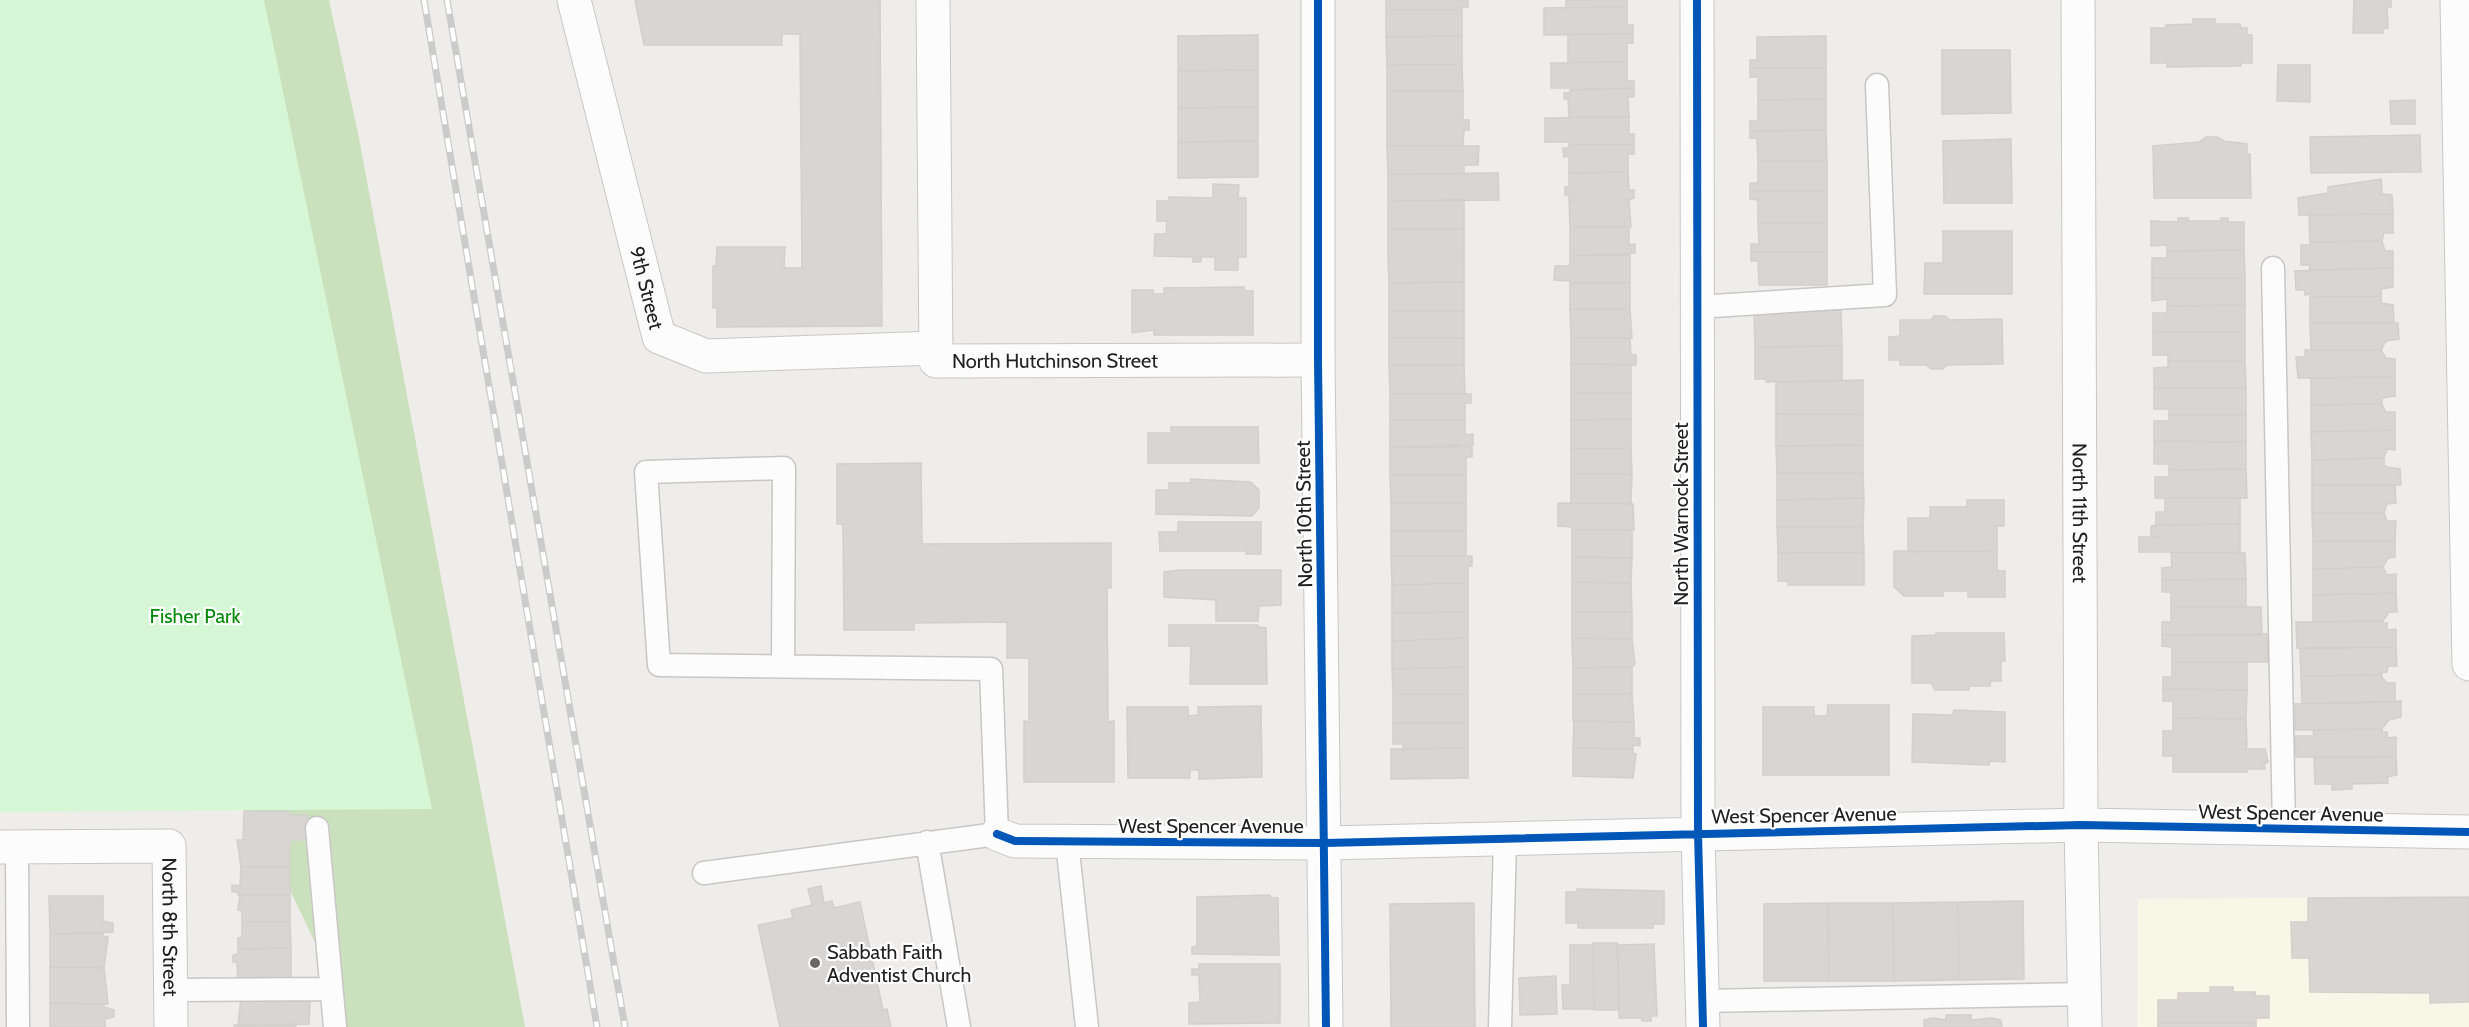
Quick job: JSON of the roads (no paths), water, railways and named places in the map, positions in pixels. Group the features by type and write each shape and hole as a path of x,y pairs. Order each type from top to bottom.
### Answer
{"street":[{"name":"9th Street","path":"573,0 659,338 706,356 936,348"},
{"name":"North Hutchinson Street","path":"933,0 936,361 1318,360"},
{"name":"North 10th Street","path":"1318,0 1318,360 1326,1027"},
{"name":"North Warnock Street","path":"1698,0 1698,833 1703,1014"},
{"name":"North 11th Street","path":"2078,0 2081,825 2085,1027"},
{"path":"2457,0 2469,664"},
{"name":"West Spencer Avenue","path":"997,834 1015,841 1325,843 2081,825 2469,832"},
{"name":"North 8th Street","path":"9,847 170,846 171,1027"}],"lane":[{"path":"1697,307 1885,295 1877,85"},
{"path":"2273,268 2284,830"},
{"path":"704,873 997,834 991,669 659,665 646,472 784,468 783,666"},
{"path":"317,828 335,1027"},
{"path":"1500,1027 1505,840"},
{"path":"927,842 959,1027"},
{"path":"1067,842 1087,1027"},
{"path":"9,847 18,1027"},
{"path":"171,990 331,989"},
{"path":"1703,1014 2085,994"}],"railway":[{"path":"424,0 597,1027"},
{"path":"447,0 625,1027"}],"place":[{"name":"Sabbath Faith Adventist Church","path":"815,963"}],"park label":[{"name":"Fisher Park","path":"195,616"}]}
